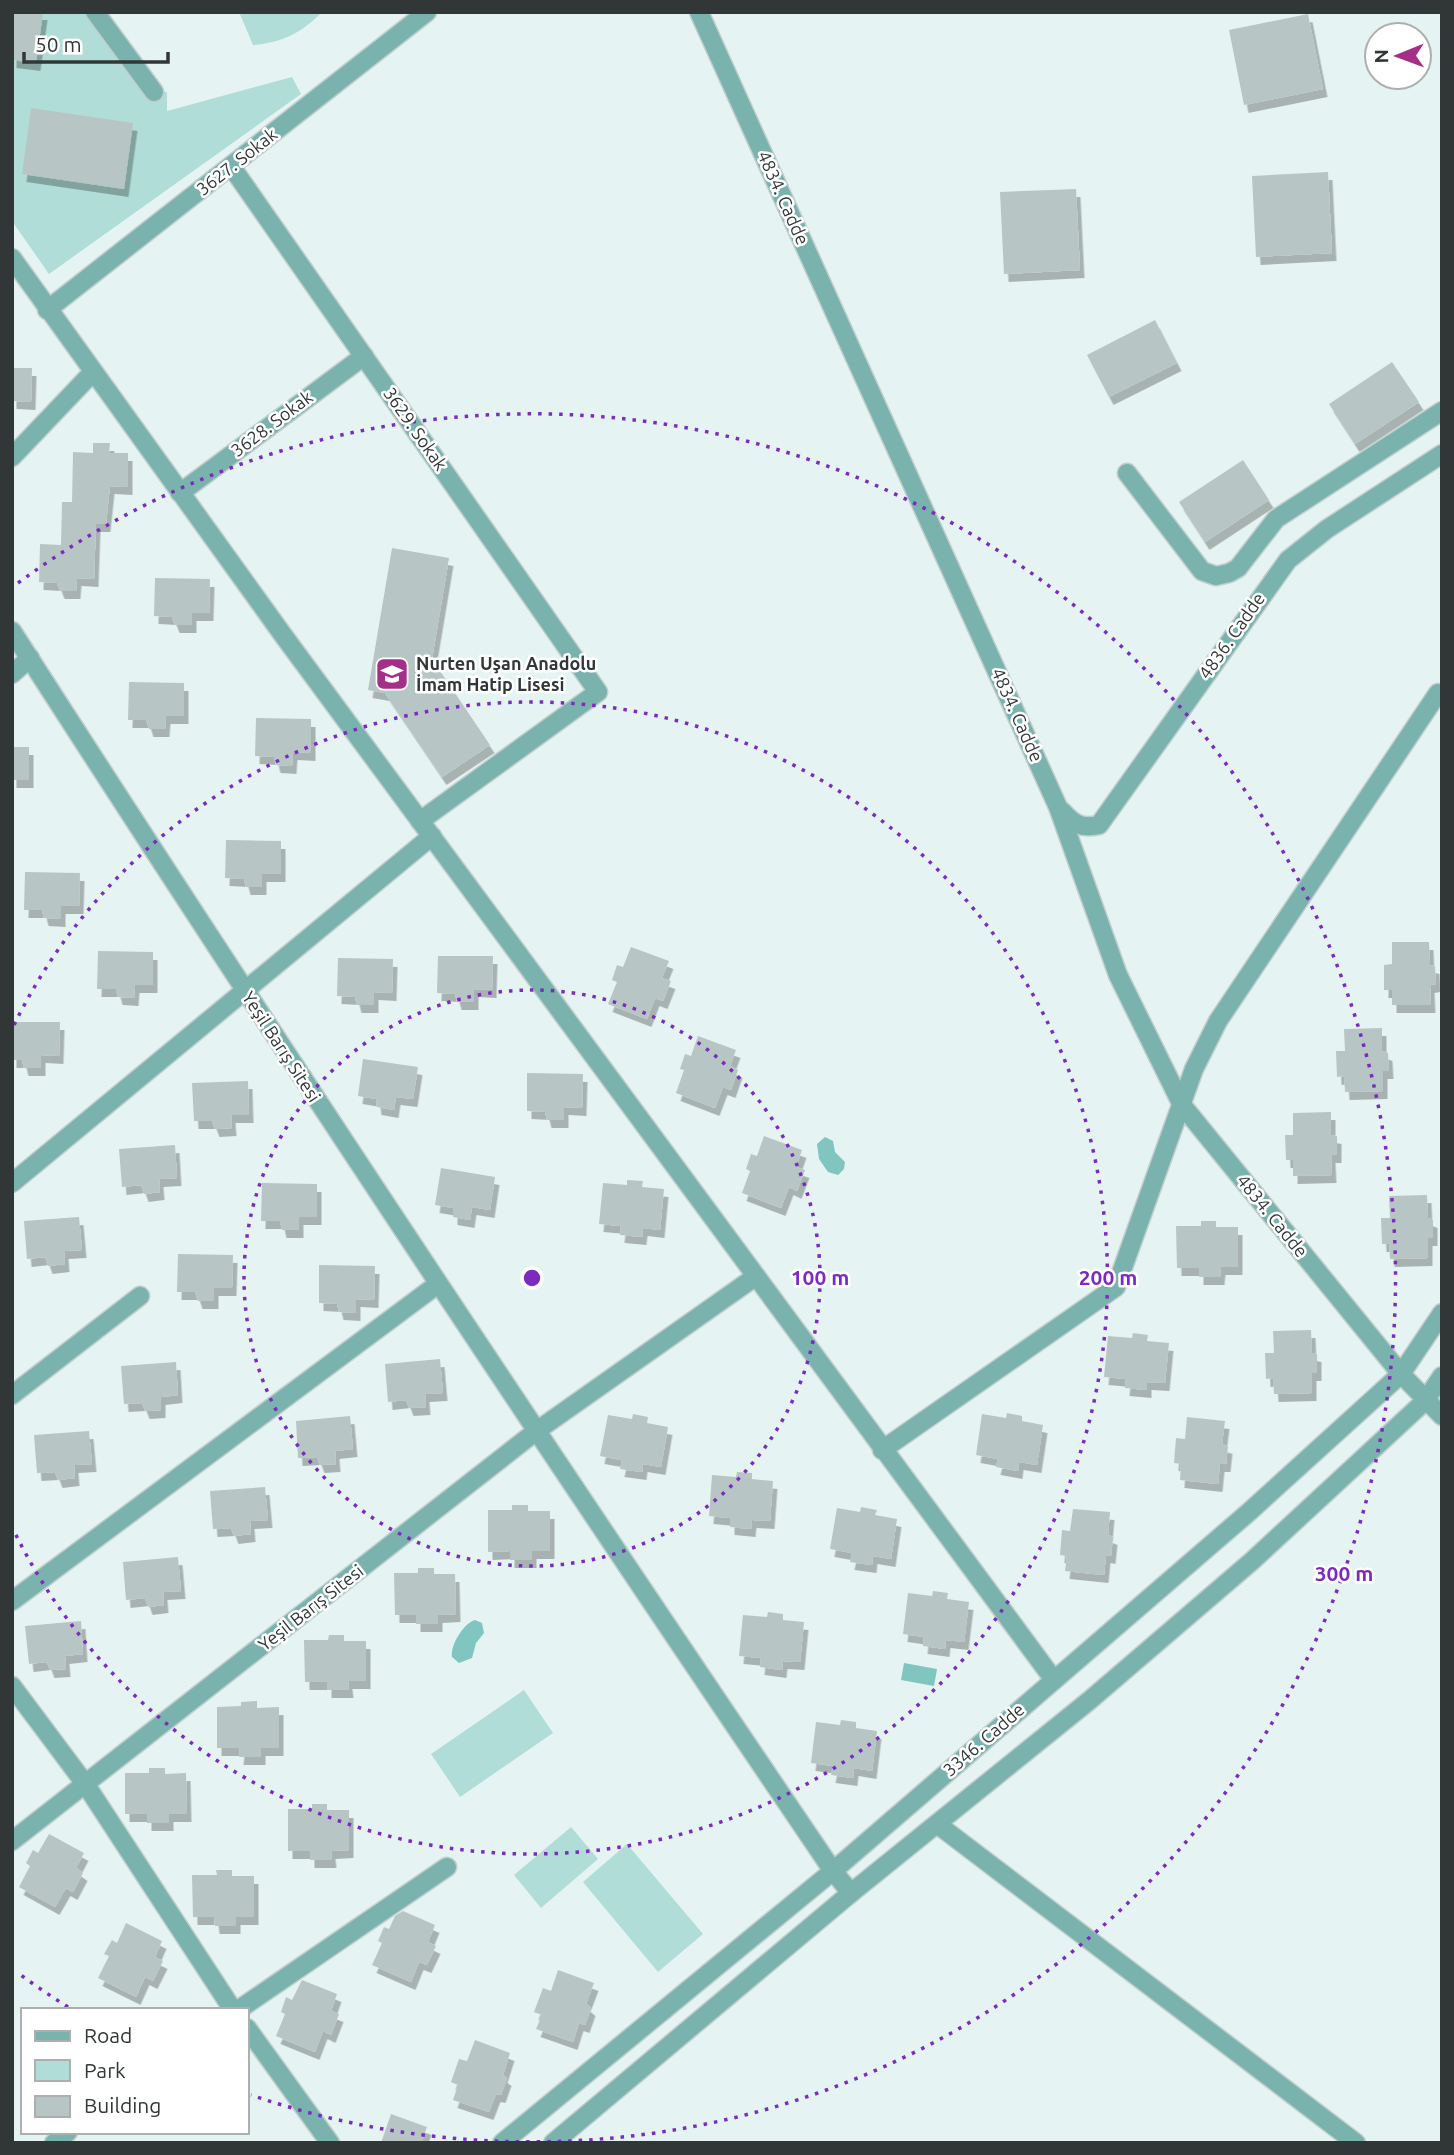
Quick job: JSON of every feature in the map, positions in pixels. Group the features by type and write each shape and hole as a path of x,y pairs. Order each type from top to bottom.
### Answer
{"street":[{"path":"95,12 154,92"},
{"name":"3627. Sokak","path":"47,310 427,12"},
{"name":"4834. Cadde","path":"699,12 1058,807 1118,975 1182,1105 1401,1374 1442,1416"},
{"name":"3629. Sokak","path":"232,166 598,692 420,821"},
{"path":"12,258 47,310 420,821 1054,1680"},
{"name":"3628. Sokak","path":"180,493 364,356"},
{"path":"12,457 93,372"},
{"path":"1127,473 1202,570 1216,576 1238,568 1276,519 1442,411"},
{"name":"4836. Cadde","path":"1058,807 1073,823 1086,828 1099,825 1289,560 1327,529 1442,454"},
{"name":"Yeşil Barış Sitesi","path":"12,631 244,991 536,1432 833,1871 851,1893"},
{"path":"12,674 30,659"},
{"path":"882,1450 1116,1287 1194,1069 1218,1021 1437,693"},
{"path":"12,1183 432,836"},
{"name":"Yeşil Barış Sitesi","path":"12,1841 536,1432 755,1276"},
{"path":"12,1601 438,1284"},
{"path":"12,1395 140,1296"},
{"name":"3346. Cadde","path":"502,2143 833,1871 1249,1512 1401,1374 1442,1313"},
{"name":"3346. Cadde","path":"553,2143 851,1893 1090,1700 1231,1579 1425,1401 1442,1376"},
{"path":"12,1686 86,1784 235,2008"},
{"path":"937,1824 1356,2143"},
{"path":"239,2008 447,1867"},
{"path":"248,2029 330,2143"}],"green space":[{"path":"12,12 95,12 154,92 167,92 167,111 292,77 301,94 49,274 12,221"},
{"path":"239,12 322,12 291,36 253,45"},
{"path":"524,1690 553,1733 460,1797 431,1754"},
{"path":"571,1827 598,1859 541,1908 514,1875"},
{"path":"627,1844 703,1934 658,1972 583,1882"}],"shaded area":[{"path":"825,1137 833,1141 835,1152 845,1162 844,1169 838,1175 828,1172 819,1159 817,1144"},
{"path":"475,1620 482,1623 484,1633 476,1643 472,1658 459,1663 452,1657 455,1641 462,1630"},
{"path":"904,1663 937,1669 934,1686 901,1680"}],"building":[{"path":"12,12 43,12 36,63 12,60"},
{"path":"1308,14 1323,89 1244,105 1229,30"},
{"path":"31,108 133,123 124,189 22,174"},
{"path":"1328,172 1332,253 1256,257 1252,176"},
{"path":"1076,189 1080,270 1004,274 1000,192"},
{"path":"1155,320 1177,363 1109,397 1087,355"},
{"path":"1392,362 1419,402 1355,444 1329,404"},
{"path":"12,368 32,368 31,402 12,401"},
{"path":"93,443 110,443 109,453 128,453 128,487 110,486 106,524 96,524 94,579 77,578 76,591 60,591 57,583 39,582 40,544 61,545 62,502 72,502 73,452 93,453"},
{"path":"1243,460 1269,500 1205,542 1179,502"},
{"path":"392,548 449,558 432,659 490,745 442,777 385,693 368,690"},
{"path":"155,578 210,579 209,613 192,613 192,625 175,625 172,617 154,616"},
{"path":"129,682 184,683 184,716 166,716 165,729 149,729 146,720 128,720"},
{"path":"256,718 311,719 311,753 293,752 292,766 276,765 274,757 255,756"},
{"path":"12,747 29,747 29,780 12,780"},
{"path":"226,840 281,841 281,874 262,874 262,887 246,887 244,879 225,878"},
{"path":"25,872 80,873 79,906 61,906 61,919 44,918 42,910 24,910"},
{"path":"1392,942 1429,942 1430,965 1435,966 1436,984 1430,985 1431,1005 1392,1005 1392,990 1384,990 1384,965 1392,964"},
{"path":"631,947 669,961 662,978 671,981 663,1001 655,998 647,1019 608,1004 617,982 612,980 617,965 623,967"},
{"path":"98,951 153,952 153,985 135,985 134,998 118,997 116,989 97,989"},
{"path":"438,956 493,956 492,990 474,989 474,1002 457,1002 455,994 437,993"},
{"path":"338,958 393,959 392,993 374,992 374,1005 357,1005 355,997 337,996"},
{"path":"12,1022 60,1022 59,1056 41,1055 41,1068 24,1068 22,1060 12,1060"},
{"path":"1382,1028 1382,1051 1388,1053 1389,1071 1383,1071 1383,1091 1345,1092 1344,1076 1337,1077 1336,1051 1345,1051 1344,1029"},
{"path":"698,1036 736,1050 730,1066 738,1070 731,1090 723,1087 715,1108 676,1093 684,1070 680,1069 685,1054 691,1056"},
{"path":"363,1059 418,1067 413,1099 396,1097 394,1110 377,1107 376,1099 358,1096"},
{"path":"527,1073 583,1074 582,1108 564,1107 564,1120 547,1120 545,1112 527,1111"},
{"path":"248,1081 249,1115 231,1115 232,1128 215,1129 212,1121 194,1121 192,1083"},
{"path":"1331,1112 1331,1135 1337,1136 1337,1155 1331,1155 1332,1175 1293,1176 1293,1160 1286,1160 1285,1135 1293,1135 1293,1113"},
{"path":"764,1136 802,1150 796,1167 805,1170 797,1191 789,1187 781,1208 742,1193 750,1171 746,1169 751,1154 757,1156"},
{"path":"175,1145 177,1178 159,1179 160,1192 144,1194 141,1185 122,1187 119,1149"},
{"path":"441,1168 495,1177 490,1210 472,1207 470,1220 453,1217 453,1208 435,1205"},
{"path":"627,1180 643,1181 642,1187 664,1189 660,1230 643,1228 642,1237 620,1235 621,1226 599,1224 603,1183 627,1185"},
{"path":"262,1183 317,1184 317,1217 299,1217 299,1230 282,1230 280,1221 261,1221"},
{"path":"1427,1195 1428,1218 1433,1220 1433,1238 1428,1238 1428,1258 1390,1259 1389,1244 1382,1244 1381,1218 1390,1218 1389,1196"},
{"path":"79,1217 82,1250 64,1251 65,1264 48,1266 45,1257 27,1259 24,1221"},
{"path":"1201,1221 1216,1221 1216,1227 1238,1227 1238,1267 1221,1267 1220,1277 1199,1277 1199,1268 1177,1268 1176,1226 1201,1226"},
{"path":"178,1254 233,1255 232,1288 214,1288 214,1301 198,1301 195,1292 177,1292"},
{"path":"319,1265 375,1266 374,1300 356,1299 356,1313 339,1312 337,1304 319,1303"},
{"path":"1311,1330 1312,1353 1317,1354 1317,1373 1312,1373 1312,1393 1274,1394 1273,1378 1266,1379 1265,1353 1274,1353 1273,1331"},
{"path":"1133,1333 1148,1335 1147,1341 1169,1343 1165,1383 1147,1382 1147,1390 1125,1388 1126,1379 1104,1377 1108,1336 1132,1338"},
{"path":"440,1359 443,1393 425,1394 426,1407 409,1408 406,1400 388,1402 385,1364"},
{"path":"176,1362 178,1395 161,1397 161,1410 145,1411 142,1403 124,1404 121,1366"},
{"path":"1007,1413 1022,1416 1022,1421 1043,1425 1037,1465 1019,1462 1018,1471 996,1467 998,1459 976,1455 982,1414 1006,1418"},
{"path":"633,1414 648,1417 647,1423 668,1427 661,1467 643,1464 642,1472 620,1469 622,1460 600,1456 608,1415 632,1419"},
{"path":"350,1416 353,1449 335,1451 336,1464 320,1465 317,1457 298,1458 296,1421"},
{"path":"1187,1417 1225,1421 1222,1444 1228,1446 1226,1464 1220,1464 1218,1484 1180,1480 1181,1464 1174,1463 1176,1438 1185,1439"},
{"path":"89,1431 92,1464 74,1465 75,1478 58,1480 55,1472 37,1473 34,1435"},
{"path":"737,1472 752,1473 752,1479 773,1481 770,1521 752,1520 751,1529 730,1527 730,1518 709,1516 712,1475 736,1477"},
{"path":"265,1487 268,1520 250,1521 251,1534 234,1536 231,1528 213,1529 210,1491"},
{"path":"512,1505 528,1505 528,1511 550,1511 550,1551 532,1551 532,1560 510,1560 510,1551 488,1552 488,1510 512,1510"},
{"path":"861,1507 877,1510 875,1515 897,1519 891,1559 873,1556 872,1565 850,1562 852,1553 830,1549 837,1508 860,1512"},
{"path":"1073,1509 1110,1512 1108,1535 1113,1537 1111,1556 1106,1555 1104,1575 1065,1571 1067,1556 1060,1555 1062,1530 1070,1531"},
{"path":"178,1557 181,1591 163,1592 164,1605 148,1607 145,1598 126,1600 123,1562"},
{"path":"418,1568 434,1568 434,1574 455,1574 456,1614 438,1615 438,1624 416,1624 416,1615 395,1615 394,1573 418,1573"},
{"path":"933,1591 948,1593 947,1599 969,1602 964,1642 946,1640 945,1649 923,1646 924,1637 903,1634 908,1593 932,1596"},
{"path":"768,1612 783,1614 783,1620 804,1622 800,1662 783,1661 782,1670 760,1667 761,1658 739,1656 743,1615 767,1617"},
{"path":"81,1621 83,1654 65,1656 66,1669 50,1670 47,1662 29,1664 25,1626"},
{"path":"329,1635 344,1635 344,1641 366,1641 366,1681 348,1681 349,1690 327,1690 327,1682 305,1682 304,1640 328,1640"},
{"path":"257,1701 257,1708 279,1707 279,1748 261,1748 261,1757 239,1757 240,1748 217,1748 217,1707 241,1706 241,1702"},
{"path":"841,1720 856,1722 856,1728 877,1731 872,1771 854,1768 853,1778 831,1775 833,1766 811,1763 816,1722 840,1725"},
{"path":"149,1768 165,1768 165,1774 186,1773 187,1814 169,1814 169,1823 147,1823 147,1814 125,1814 125,1773 149,1773"},
{"path":"312,1804 327,1804 327,1810 349,1810 349,1850 331,1851 332,1860 310,1860 310,1851 288,1851 288,1809 312,1809"},
{"path":"49,1834 84,1853 76,1868 83,1873 73,1892 66,1888 55,1907 19,1887 30,1866 26,1863 33,1850 38,1853"},
{"path":"216,1870 232,1870 232,1876 254,1876 254,1917 236,1917 236,1926 215,1926 214,1917 193,1917 192,1875 217,1875"},
{"path":"403,1911 435,1925 428,1942 436,1946 427,1965 419,1962 411,1982 372,1965 382,1943 378,1941 384,1927 389,1929 395,1916"},
{"path":"126,1923 162,1941 155,1957 163,1961 153,1981 145,1977 136,1997 98,1978 109,1956 104,1954 112,1940 117,1943"},
{"path":"558,1970 594,1983 586,2004 591,2008 585,2025 579,2023 573,2042 536,2029 542,2015 534,2012 543,1988 551,1991"},
{"path":"302,1980 337,1994 331,2011 339,2014 331,2035 323,2031 315,2052 276,2036 285,2014 281,2012 286,1997 292,2000"},
{"path":"475,2040 510,2053 503,2075 507,2078 501,2095 496,2094 489,2112 453,2100 458,2085 451,2082 459,2059 467,2061"},
{"path":"391,2114 427,2127 421,2143 381,2143"}],"place":[{"name":"Nurten Uşan Anadolu İmam Hatip Lisesi","path":"392,674"}]}
